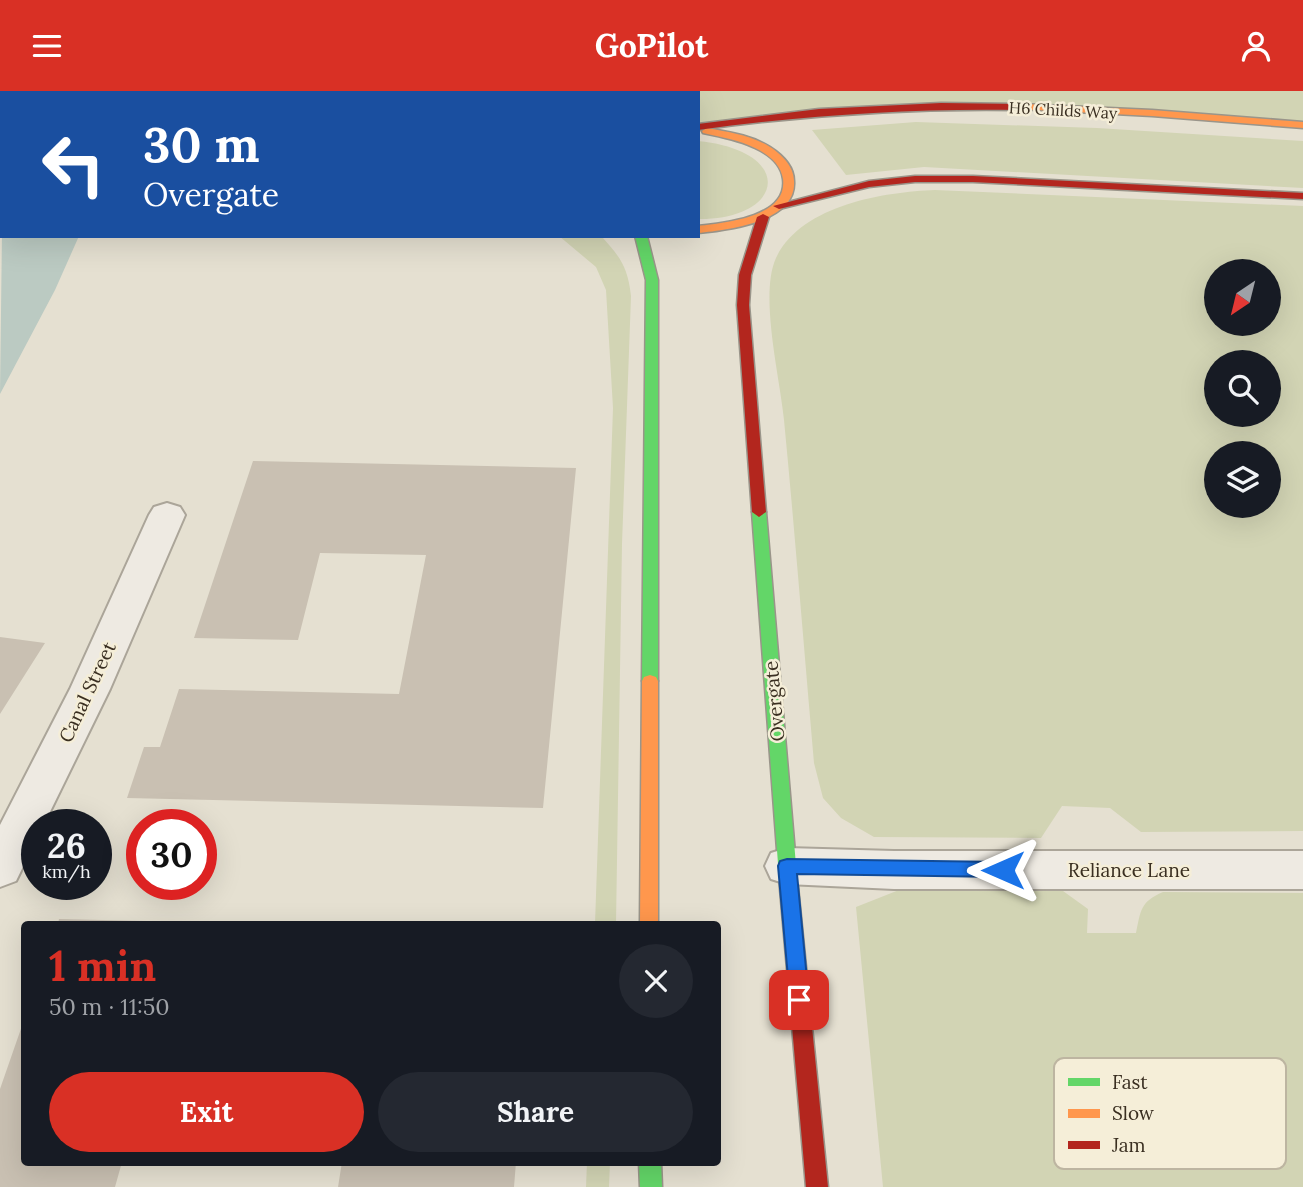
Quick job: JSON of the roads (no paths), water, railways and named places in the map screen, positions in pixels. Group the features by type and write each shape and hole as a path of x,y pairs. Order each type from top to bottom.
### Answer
{"street":[{"name":"H6 Childs Way","path":"700,129 755,116 875,106 936,105 1038,108 1303,125"},
{"path":"700,129 729,134 772,151 785,164 791,177 790,192 779,206 763,217 741,225 700,230"},
{"path":"779,206 869,184 915,179 973,179 1303,196"},
{"name":"Overgate","path":"763,217 745,275 743,305 787,866 817,1187"},
{"path":"642,238 652,280 649,921"},
{"name":"Canal Street","path":"0,868 90,689 167,515"},
{"name":"Reliance Lane","path":"787,866 894,870 1303,870"},
{"path":"650,1166 651,1187"}]}
